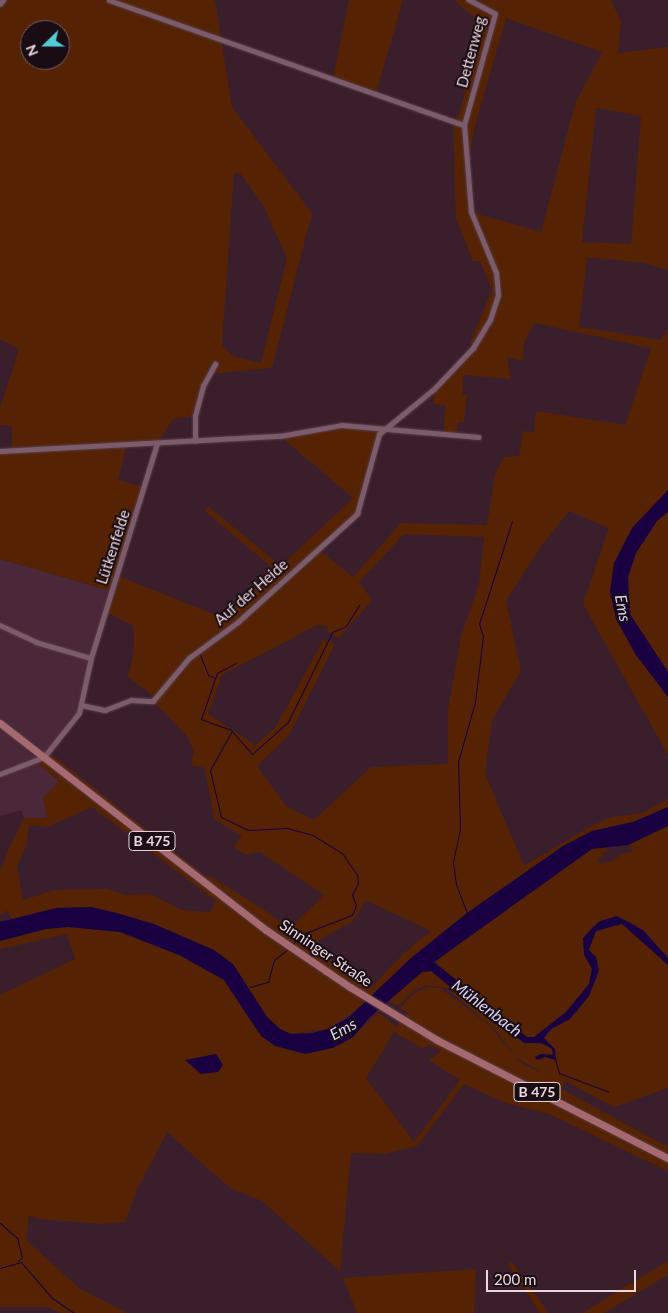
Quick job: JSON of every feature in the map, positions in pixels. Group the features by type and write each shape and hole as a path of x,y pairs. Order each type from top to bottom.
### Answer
{"main road":[{"name":"Sinninger Straße","path":"0,723 280,940 408,1023 668,1158"}],"street":[{"path":"0,4 3,0"},
{"path":"109,0 464,125 471,212 496,273 498,295 490,320 473,348 434,389 383,429"},
{"name":"Dettenweg","path":"464,125 495,14 469,0"},
{"path":"195,441 195,416 203,386 215,364"},
{"path":"0,451 280,436 342,425 478,437"},
{"name":"Auf der Heide","path":"82,705 105,710 131,700 153,701 189,658 238,622 357,514 383,429"},
{"name":"Lütkenfelde","path":"44,758 70,728 82,705 92,658 157,444"},
{"path":"0,625 36,642 92,658"},
{"path":"0,774 44,758"}],"shaded area":[{"path":"0,0 215,0 232,107 312,213 272,368 210,374 195,416 173,419 157,444 126,446 118,480 145,487 118,576 224,618 276,571 205,511 208,506 281,566 353,498 280,436 342,425 383,429 357,514 318,549 353,577 401,523 487,525 495,475 504,457 519,456 523,431 534,432 536,411 625,425 651,348 534,323 524,343 523,361 507,357 511,379 464,375 462,394 467,395 464,422 458,422 457,435 443,434 446,406 433,404 434,389 472,348 470,343 492,290 480,261 473,261 456,218 453,122 459,115 483,24 454,0 611,0 621,22 618,53 668,47 668,270 644,263 587,257 579,327 661,340 668,328 668,490 632,529 616,619 636,655 668,697 668,755 583,604 609,528 569,511 540,548 506,601 521,671 492,720 485,774 524,866 591,826 612,817 642,813 668,799 668,807 633,822 592,831 563,846 467,913 411,958 359,1009 328,1029 291,1034 280,1029 267,1017 233,964 213,950 154,924 91,907 56,908 11,919 8,910 0,916 0,872 9,848 24,818 47,818 43,798 59,781 39,765 49,752 208,878 210,876 266,911 289,929 324,895 260,852 246,855 234,847 242,836 214,819 205,768 191,765 194,752 187,736 153,701 152,695 128,677 134,651 134,626 105,612 111,591 0,559 0,451 12,450 12,426 0,425 0,408 19,349 0,339","holes":["506,18 602,52 575,104 541,232 471,212 467,171 474,129","596,108 641,116 631,244 582,242","234,172 241,174 264,207 287,258 261,363 233,356 222,345","404,534 484,537 479,584 461,636 448,710 448,764 371,767 314,820 287,807 257,766 289,735 335,644 324,639 275,728 255,745 208,714 222,675 317,625 327,626 328,632 339,638 372,600 359,582","92,807 216,901 210,912 182,910 150,894 127,895 107,889 55,890 23,900 17,867 26,846 29,825 47,827","365,900 431,931 404,953 371,988 307,947 351,922 359,913"]},
{"path":"349,0 403,0 376,93 333,79"},
{"path":"668,512 668,672 630,614 628,577 636,553 657,521"},
{"path":"0,559 111,591 79,713 39,765 59,781 47,818 24,818 21,810 1,816 0,814"},
{"path":"668,826 668,958 631,922 606,919 585,936 592,969 589,984 566,1012 534,1037 527,1037 434,963 525,894 592,849 607,846 607,852 596,853 605,854 598,860 600,864 612,861 623,853 633,852 628,845"},
{"path":"622,923 668,965 668,1088 614,1107 565,1081 561,1089 668,1147 668,1171 549,1114 506,1103 464,1084 417,1146 384,1154 351,1153 340,1271 262,1201 230,1188 167,1132 137,1190 125,1222 103,1224 39,1219 29,1215 26,1240 79,1288 127,1313 60,1313 48,1307 0,1307 0,995 75,959 67,934 0,949 0,941 46,929 68,927 120,932 179,955 224,980 252,1023 333,1048 353,1037 378,1012 396,1027 408,1013 400,1008 413,994 427,987 440,988 488,1024 521,1063 547,1075 517,1058 495,1029 446,988 425,985 411,993 398,1006 389,1001 422,972 431,971 525,1043 544,1044 552,1049 553,1055 540,1054 542,1057 554,1059 553,1047 544,1039 551,1030 570,1019 580,1008 597,979 598,964 589,950 592,935 606,926","holes":["394,1032 422,1048 430,1045 441,1051 429,1060 460,1080 414,1142 366,1078"]},
{"path":"668,1261 668,1275 604,1313 582,1313"},
{"path":"512,1262 549,1313 540,1313 508,1264"},
{"path":"476,1269 474,1313 357,1313 343,1278"}],"water":[{"name":"Ems","path":"668,490 668,512 657,521 636,553 628,577 630,614 668,672 668,697 636,655 616,619 610,592 614,563 632,528"},
{"path":"668,807 668,826 628,845 592,849 434,962 527,1037 534,1037 566,1012 589,984 592,969 584,955 583,938 593,927 600,921 617,916 643,930 668,958 668,965 622,924 596,931 589,950 596,957 599,970 589,996 570,1019 551,1029 544,1038 555,1049 556,1060 545,1057 537,1060 535,1057 540,1054 553,1055 552,1049 542,1043 524,1043 500,1024 495,1024 431,971 422,972 370,1017 353,1037 333,1048 305,1054 275,1046 261,1036 224,980 179,955 120,932 68,927 46,929 0,941 0,922 56,908 91,907 117,913 154,924 214,950 233,964 267,1017 280,1029 291,1034 312,1033 328,1029 348,1018 411,958 467,913 563,846 592,831 633,822"},
{"path":"216,1054 223,1065 218,1072 201,1074 185,1060"}],"waterway":[{"path":"467,913 456,884 453,862 460,828 458,762 475,702 483,636 479,624 512,521"},
{"path":"292,944 305,933 352,915 356,905 352,895 358,883 357,875 343,854 313,835 286,828 248,830 221,817 210,770 232,731 252,754 288,722 332,632 346,626 359,605"},
{"path":"200,655 208,675 215,678"},
{"path":"231,730 201,719 217,673 236,663"},
{"path":"250,987 268,982 274,960 288,949"},
{"path":"555,1059 559,1073 609,1092"},
{"path":"0,1223 17,1238 22,1257 18,1261"},
{"path":"0,1268 21,1262 52,1298 74,1313"}],"water label":[{"name":"Mühlenbach","path":"487,1008"}]}
